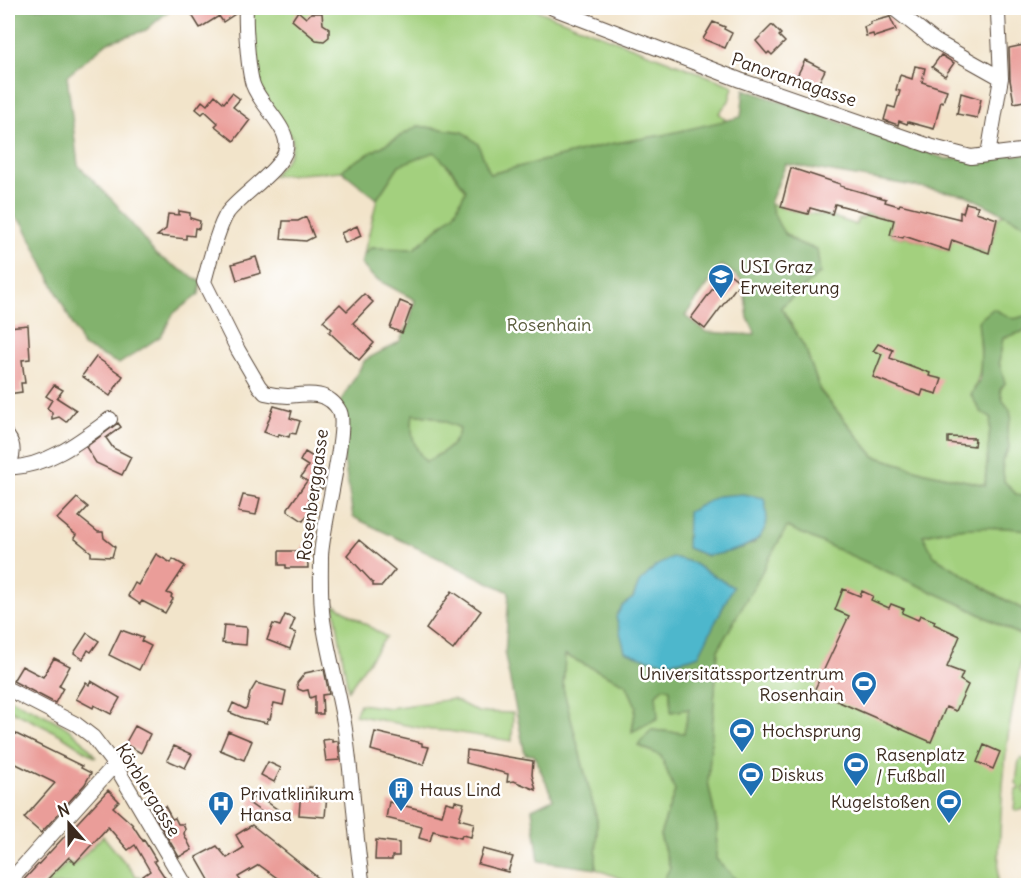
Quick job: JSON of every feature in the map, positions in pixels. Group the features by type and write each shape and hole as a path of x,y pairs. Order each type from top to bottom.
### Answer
{"street":[{"name":"Rosenberggasse","path":"246,8 252,82 257,94 286,138 286,149 282,158 228,212 222,222 204,282 238,350 265,393 287,396 312,393 322,395 339,411 341,420 339,443 321,553 323,616 344,723 363,885"},
{"name":"Panoramagasse","path":"553,8 740,81 931,147 971,157 1029,150"},
{"path":"893,8 935,41 1001,78"},
{"path":"988,155 1001,78 998,20 1000,8"},
{"path":"8,437 13,454 8,469 34,465 86,437 110,419"},
{"name":"Körblergasse","path":"8,689 76,724 93,737 116,767 186,885"},
{"path":"8,883 108,772 116,767"}],"green space":[{"path":"8,8 172,8 146,30 108,42 67,76 78,165 116,204 156,255 201,282 199,294 174,313 161,336 119,364 83,346 23,223 8,212 8,122 12,118 8,110"},
{"path":"246,8 531,8 731,85 733,87 729,101 719,113 727,121 610,144 490,174 478,145 463,132 418,126 342,171 272,176 290,154 292,138 257,83"},
{"name":"Rosenhain","path":"744,89 946,159 1028,154 1028,226 966,195 786,164 770,203 785,234 798,243 817,249 820,273 781,307 806,350 820,391 874,456 925,472 985,485 991,417 981,412 971,395 980,380 981,348 978,321 993,309 1014,319 1028,315 1028,330 1003,338 999,362 1005,383 1000,390 1003,401 1010,410 1011,418 1007,430 1009,448 1002,461 1004,481 1016,494 1028,499 1028,530 976,528 923,535 934,556 994,594 1028,612 1028,634 1016,633 962,605 787,527 718,650 708,782 717,827 716,859 742,885 661,885 670,868 660,835 675,791 661,756 638,745 651,730 684,733 689,709 671,712 670,689 664,687 656,694 658,718 632,732 636,706 626,684 565,655 563,688 597,820 596,869 539,861 532,809 553,799 534,755 525,754 505,656 509,592 353,517 336,409 365,360 399,342 409,324 415,300 374,278 361,264 364,254 371,248 414,249 454,214 466,190 452,170 434,152 399,165 377,199 342,171 418,126 463,132 478,144 490,174 610,144 663,135 741,117","holes":["722,265 743,281 748,318 755,333 754,335 706,332 685,316","413,414 434,417 460,428 452,445 426,462 415,445","756,542 742,548 707,556 687,548","639,583 625,651 622,606 633,598"]},
{"path":"434,151 466,190 454,214 414,249 371,248 364,254 377,199 399,165"},
{"path":"770,203 786,209 832,217 856,225 858,218 863,218 866,214 892,219 890,235 903,238 904,236 949,251 952,239 970,245 970,248 989,253 997,219 1004,214 1028,226 1028,323 979,328 980,371 971,395 991,417 985,485 925,472 874,456 820,390 806,350 781,307 820,273 801,245 779,229"},
{"path":"1028,330 1028,499 1016,494 1004,481 1002,461 1009,448 1007,430 1011,418 1010,410 1003,401 1000,389 1005,383 999,362 1003,338"},
{"path":"412,414 434,417 460,427 452,445 425,462 413,440"},
{"name":"Universitätssportzentrum Rosenhain","path":"787,526 962,605 1025,638 1007,743 998,885 742,885 716,859 717,827 708,782 718,650"},
{"path":"993,526 1028,530 1027,611 996,595 934,556 922,535 955,529"},
{"path":"334,604 386,637 348,690"},
{"path":"565,655 626,684 636,706 632,731 657,718 656,694 664,687 670,689 670,702 689,709 684,733 651,730 639,746 661,756 675,791 660,835 670,868 661,885 637,885 596,869 597,820 563,688"},
{"path":"8,698 45,715 68,729 79,737 96,758 61,735 8,709"},
{"path":"453,699 478,712 513,713 512,741 431,730 355,715 360,704 390,708"},
{"path":"1021,758 1027,761 1028,786 1024,788 1024,792 1028,793 1028,803 1024,809 1017,811 1014,809 1016,790 1020,789 1016,783"},
{"path":"103,836 136,876 142,878 147,885 46,885 68,862 74,865"}],"water":[{"path":"743,494 764,498 767,520 761,535 739,549 714,555 705,555 687,548 688,512 718,496"},
{"path":"672,557 691,562 733,587 699,655 680,661 662,661 643,658 625,651 616,617 622,606 633,598 639,583 656,566"}],"building":[{"path":"203,8 232,8 235,14 223,22 219,16 200,28 192,15"},
{"path":"298,11 306,18 311,13 322,13 323,24 329,28 329,37 324,41 316,40 292,20"},
{"path":"890,17 896,30 874,37 873,34 866,36 864,27 871,24 870,22"},
{"path":"713,22 732,33 725,48 703,39"},
{"path":"772,25 785,42 772,55 769,52 767,54 756,41"},
{"path":"1024,45 1029,67 1029,100 1014,103 1010,80 1009,48"},
{"path":"941,55 954,63 945,76 932,67"},
{"path":"805,60 825,70 817,86 797,76"},
{"path":"915,66 925,68 922,82 947,90 943,102 941,101 934,129 899,121 898,125 884,120 888,106 895,108 900,91 896,90 900,75 912,79"},
{"path":"232,93 240,99 233,107 250,120 234,141 215,126 218,123 205,111 202,114 196,109 202,101 207,105 215,95 224,103"},
{"path":"961,93 981,99 977,118 957,114"},
{"path":"791,168 840,184 840,186 886,199 885,202 960,219 960,212 963,213 966,203 978,206 976,212 997,219 989,253 952,240 949,251 904,236 903,238 890,235 894,220 835,204 832,214 810,208 808,214 781,207"},
{"path":"179,211 190,213 190,218 200,221 199,229 195,228 194,236 186,235 186,239 157,236 166,229 168,214 179,215"},
{"path":"306,217 314,237 306,241 281,239 283,221 298,221"},
{"path":"357,226 361,236 345,243 341,233"},
{"path":"256,257 261,273 237,280 232,264"},
{"path":"726,271 740,282 705,329 691,318"},
{"path":"364,294 373,302 353,323 374,343 359,360 329,332 332,329 323,321 340,304 347,311"},
{"path":"400,301 412,306 402,333 390,328"},
{"path":"28,325 30,359 22,360 25,383 21,383 22,392 8,394 8,327"},
{"path":"878,344 893,350 890,358 930,373 929,376 942,379 937,394 923,390 921,396 873,377 882,354 873,351"},
{"path":"96,357 123,376 110,396 82,376"},
{"path":"54,385 63,390 57,398 76,410 66,422 59,417 52,419 52,412 47,408 52,400 46,396"},
{"path":"274,406 292,411 290,418 300,421 296,434 290,433 289,437 279,434 278,437 264,432"},
{"path":"118,423 121,427 106,438 113,448 131,457 122,475 96,463 86,447"},
{"path":"948,437 975,438 974,446 948,443"},
{"path":"305,452 323,463 317,473 325,478 322,489 317,485 308,499 315,504 303,521 288,511 288,508 307,481 301,477 308,466 300,461"},
{"path":"243,495 260,498 256,515 238,512"},
{"path":"77,498 88,507 79,517 98,532 103,532 104,538 115,547 112,557 91,556 91,552 74,538 76,535 57,519"},
{"path":"359,540 395,570 382,586 373,586 373,583 347,555"},
{"path":"307,542 308,568 286,568 286,565 279,565 279,551 300,553"},
{"path":"156,554 171,563 173,559 185,566 167,593 172,595 173,599 165,613 142,601 140,604 128,596 135,583 138,585"},
{"name":"Universitätssportzentrum Rosenhain","path":"843,589 860,596 862,591 873,596 871,600 889,608 891,604 904,609 902,613 918,620 920,615 935,621 934,624 960,636 947,667 963,673 960,680 968,685 956,711 946,707 931,742 814,691 849,616 835,610"},
{"path":"452,591 481,611 453,650 426,629"},
{"path":"285,615 295,619 290,631 296,633 290,649 267,640 273,624 280,626"},
{"path":"224,625 246,627 246,645 222,643"},
{"path":"121,630 143,638 141,641 151,646 139,670 109,655"},
{"path":"87,633 99,641 91,652 88,650 83,659 74,653"},
{"path":"54,658 70,666 59,686 63,688 55,703 13,681 22,666 43,677"},
{"path":"324,669 329,694 322,695 323,714 315,714 315,696 310,698 308,690 298,689 297,683 305,673"},
{"path":"91,681 120,698 111,714 76,699 86,682 89,685"},
{"path":"256,683 286,691 283,705 274,703 267,723 243,718 229,712 233,703 245,709 247,707 250,693"},
{"path":"135,726 150,734 141,753 125,744"},
{"path":"8,730 82,766 81,768 91,773 85,784 41,833 24,818 55,783 8,760"},
{"path":"228,731 252,741 244,760 220,750"},
{"path":"375,732 422,743 422,746 429,747 423,765 371,750"},
{"path":"332,739 332,742 338,741 340,760 326,761 323,740"},
{"path":"984,745 1000,752 993,769 977,762"},
{"path":"174,746 192,754 185,768 167,760"},
{"path":"467,750 533,761 532,775 536,790 514,781 507,782 508,774 466,763"},
{"path":"268,762 281,768 274,782 261,775"},
{"path":"309,787 320,788 319,794 327,794 325,817 299,815 301,789 309,790"},
{"path":"108,790 119,801 113,807 132,824 144,840 156,860 154,861 170,885 149,885 143,876 150,871 135,845 128,850 108,827 75,863 69,857 42,885 19,885"},
{"path":"256,794 281,812 274,821 249,803"},
{"path":"455,801 464,803 459,819 474,823 471,837 462,835 461,838 433,831 430,841 419,838 422,827 386,818 389,802 442,815 446,802 454,804"},
{"path":"165,806 172,819 175,818 178,824 183,824 184,834 192,850 179,857 153,813"},
{"path":"252,825 327,885 287,885 259,865 238,877 244,885 212,885 196,857 217,846 227,858 243,848 236,835"},
{"path":"376,840 399,843 399,856 392,856 392,860 375,860"},
{"path":"483,849 513,857 508,872 478,864"}],"place":[{"name":"USI Graz Erweiterung","path":"721,300"},
{"name":"Universitätssportzentrum Rosenhain","path":"864,707"},
{"name":"Hochsprung","path":"742,754"},
{"name":"Rasenplatz / Fußball","path":"856,788"},
{"name":"Diskus","path":"751,798"},
{"name":"Haus Lind","path":"401,813"},
{"name":"Kugelstoßen","path":"949,825"},
{"name":"Privatklinikum Hansa","path":"221,827"}]}
